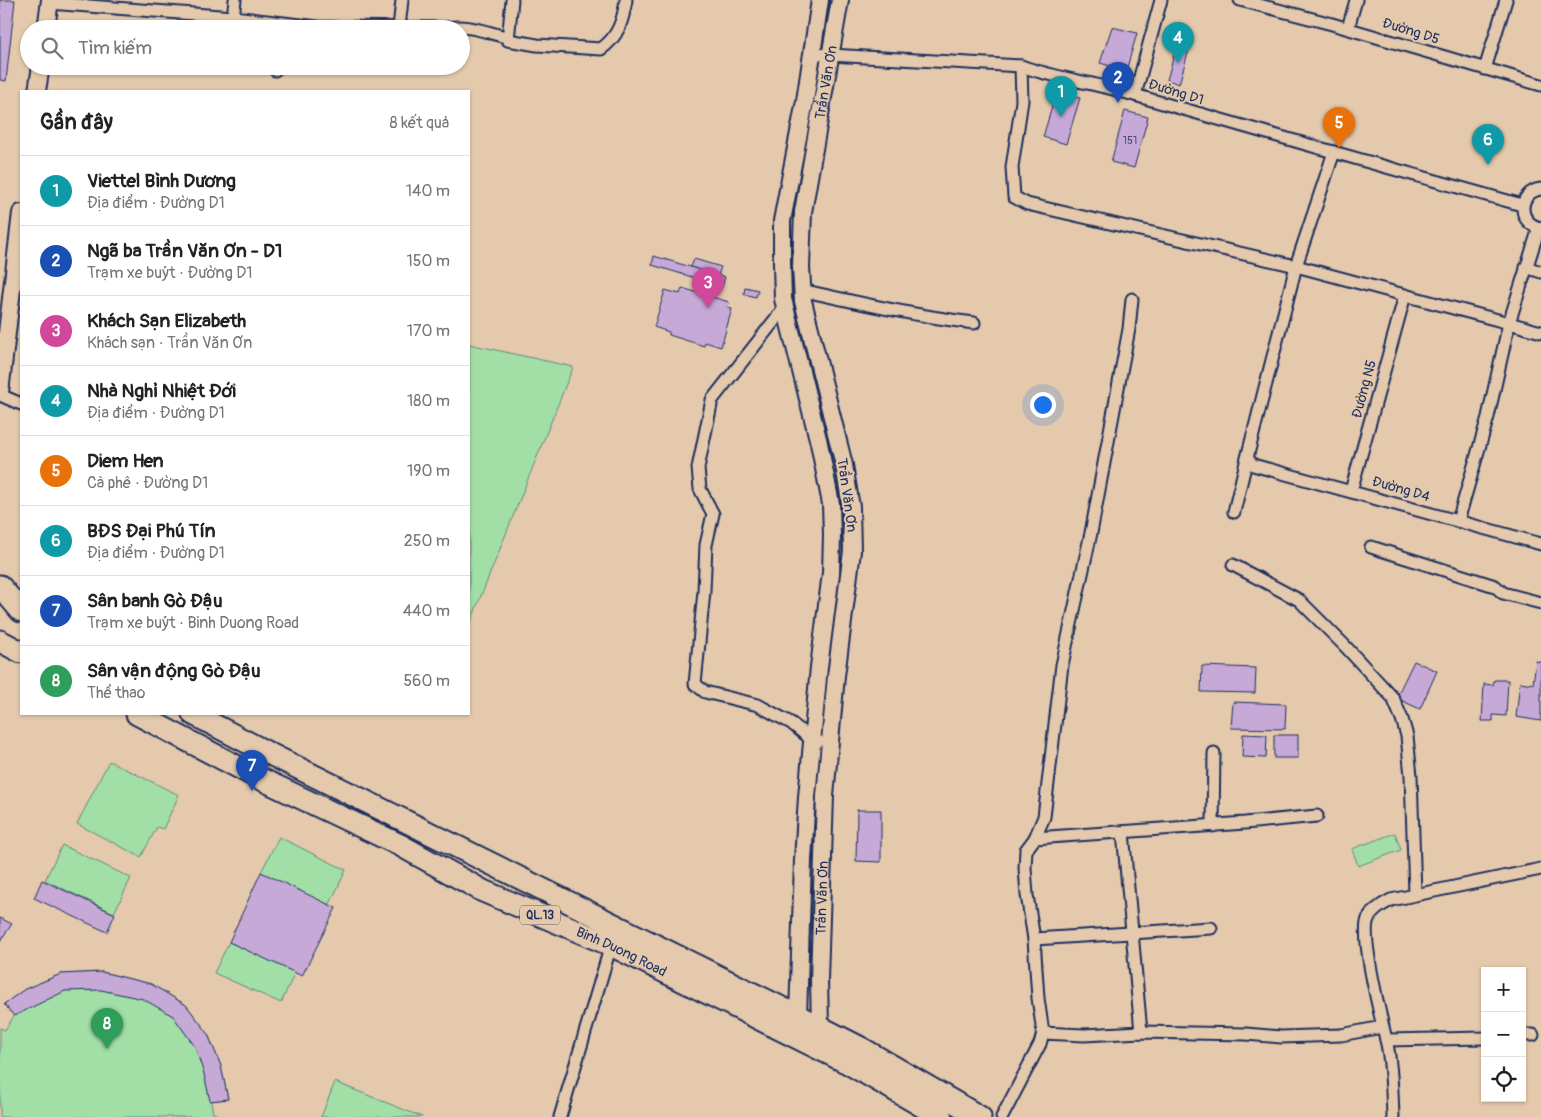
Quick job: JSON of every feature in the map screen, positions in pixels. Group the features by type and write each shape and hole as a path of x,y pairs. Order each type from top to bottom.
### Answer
{"highway":[{"path":"0,586 20,610"},
{"path":"0,591 0,604"},
{"path":"0,641 20,651"},
{"name":"Binh Duong Road","path":"139,715 256,777 400,845 483,890 611,945 846,1062 941,1117"},
{"name":"Binh Duong Road","path":"195,715 863,1049 980,1117"}],"street":[{"path":"233,17 235,0"},
{"path":"400,20 402,0"},
{"path":"508,40 512,0"},
{"path":"470,28 506,37 508,40 537,45 601,49 616,35 624,18 626,0"},
{"name":"Trần Văn Ơn","path":"798,1016 802,860 819,668 831,573 831,504 820,443 785,307 782,221 813,54 820,0"},
{"name":"Trần Văn Ơn","path":"820,1027 819,979 824,796 850,580 853,528 844,465 801,290 803,212 840,0"},
{"path":"1135,95 1161,0"},
{"path":"1348,28 1356,0"},
{"path":"1485,69 1506,0"},
{"name":"Đường D5","path":"1248,1 1348,28 1541,85"},
{"path":"47,20 50,2 233,17 247,20"},
{"name":"Đường D1","path":"813,54 1021,66 1135,95 1236,126 1522,206"},
{"path":"1021,66 1022,101 1012,167 1014,197 1027,204 1296,266 1541,332"},
{"path":"38,90 40,75"},
{"path":"1234,512 1250,461 1296,266 1334,152"},
{"path":"1458,521 1488,417 1509,323 1540,228 1531,225 1526,220 1522,212 1522,206 1528,194 1541,188"},
{"path":"20,232 18,269 0,393 20,403"},
{"path":"1526,268 1541,272"},
{"path":"801,290 888,310 974,323"},
{"name":"Đường N5","path":"1351,491 1405,295"},
{"path":"1002,1117 1040,1044 1043,1033 1038,998 1034,939 1027,895 1026,850 1036,838 1044,817 1062,664 1092,532 1129,329 1132,299"},
{"path":"785,307 712,400 698,468 700,488 713,514 706,545 704,590 695,684 705,692 758,705 791,722 812,740 829,744"},
{"name":"Đường D4","path":"1250,461 1541,544"},
{"path":"1371,547 1495,586 1503,592 1541,604"},
{"path":"1233,565 1299,600 1393,698 1407,736 1411,776 1416,894"},
{"path":"1213,826 1214,753"},
{"path":"1036,838 1213,826 1317,816"},
{"path":"1123,832 1141,1032"},
{"path":"1393,1117 1386,1040 1366,935 1368,919 1378,907 1392,900 1541,869"},
{"path":"1034,939 1210,928"},
{"path":"560,1117 611,945"},
{"path":"1043,1033 1084,1035 1141,1032 1246,1034 1281,1037 1341,1035 1382,1027"},
{"path":"1386,1040 1481,1038"}],"green space":[{"path":"470,344 573,367 470,624"},
{"path":"109,761 179,795 163,829 157,827 141,857 77,824"},
{"path":"1395,833 1401,850 1358,866 1352,849"},
{"path":"279,837 346,870 329,906 261,872"},
{"path":"62,845 131,878 114,913 45,880"},
{"path":"229,942 295,972 281,1003 214,973"},
{"path":"102,972 151,984 186,1005 207,1032 221,1066 228,1099 211,1101 213,1113 223,1117 0,1117 0,1028 5,1030 14,1016 4,1004 25,989 61,974"},
{"path":"335,1082 422,1117 321,1117"}],"building":[{"path":"0,0 15,0 6,81 0,80"},
{"path":"1112,27 1137,33 1126,71 1100,63"},
{"path":"1177,44 1190,46 1179,84 1167,80"},
{"path":"1056,93 1080,98 1066,144 1043,137"},
{"path":"1125,111 1148,117 1134,168 1111,162"},
{"path":"654,256 704,271 702,280 652,265"},
{"path":"694,259 721,267 718,275 691,267"},
{"path":"708,272 725,277 722,287 705,282"},
{"path":"745,287 758,290 756,297 744,294"},
{"path":"682,288 729,302 728,308 732,309 721,347 705,342 704,346 669,335 669,332 654,327 665,290 680,294"},
{"path":"1414,661 1437,671 1420,709 1396,698"},
{"path":"1536,661 1541,662 1541,721 1516,717 1520,682 1533,684"},
{"path":"1202,666 1256,668 1255,693 1201,692"},
{"path":"1494,680 1508,680 1506,716 1493,715 1493,721 1482,721 1484,684 1493,685"},
{"path":"1233,702 1286,704 1285,729 1231,728"},
{"path":"1243,734 1267,735 1266,758 1242,757"},
{"path":"1274,735 1298,735 1298,758 1274,758"},
{"path":"857,810 881,810 881,862 856,861"},
{"path":"261,872 336,908 302,976 229,942"},
{"path":"42,880 115,914 107,932 34,898"},
{"path":"0,918 12,924 0,941"},
{"path":"102,972 151,984 186,1005 207,1032 221,1066 228,1099 210,1101 195,1047 173,1016 143,999 101,990 65,991 14,1016 4,1004 25,989 61,974"}],"place":[{"name":"Nhà Nghỉ Nhiệt Đới","path":"1178,63"},
{"name":"Ngã ba Trần Văn Ơn - D1","path":"1118,103"},
{"name":"Viettel Bình Dương","path":"1061,117"},
{"name":"Diem Hen","path":"1339,148"},
{"name":"BĐS Đại Phú Tín","path":"1488,165"},
{"name":"Khách Sạn Elizabeth","path":"708,308"},
{"name":"Sân banh Gò Đậu","path":"252,791"},
{"name":"Sân vận động Gò Đậu","path":"107,1049"}]}
